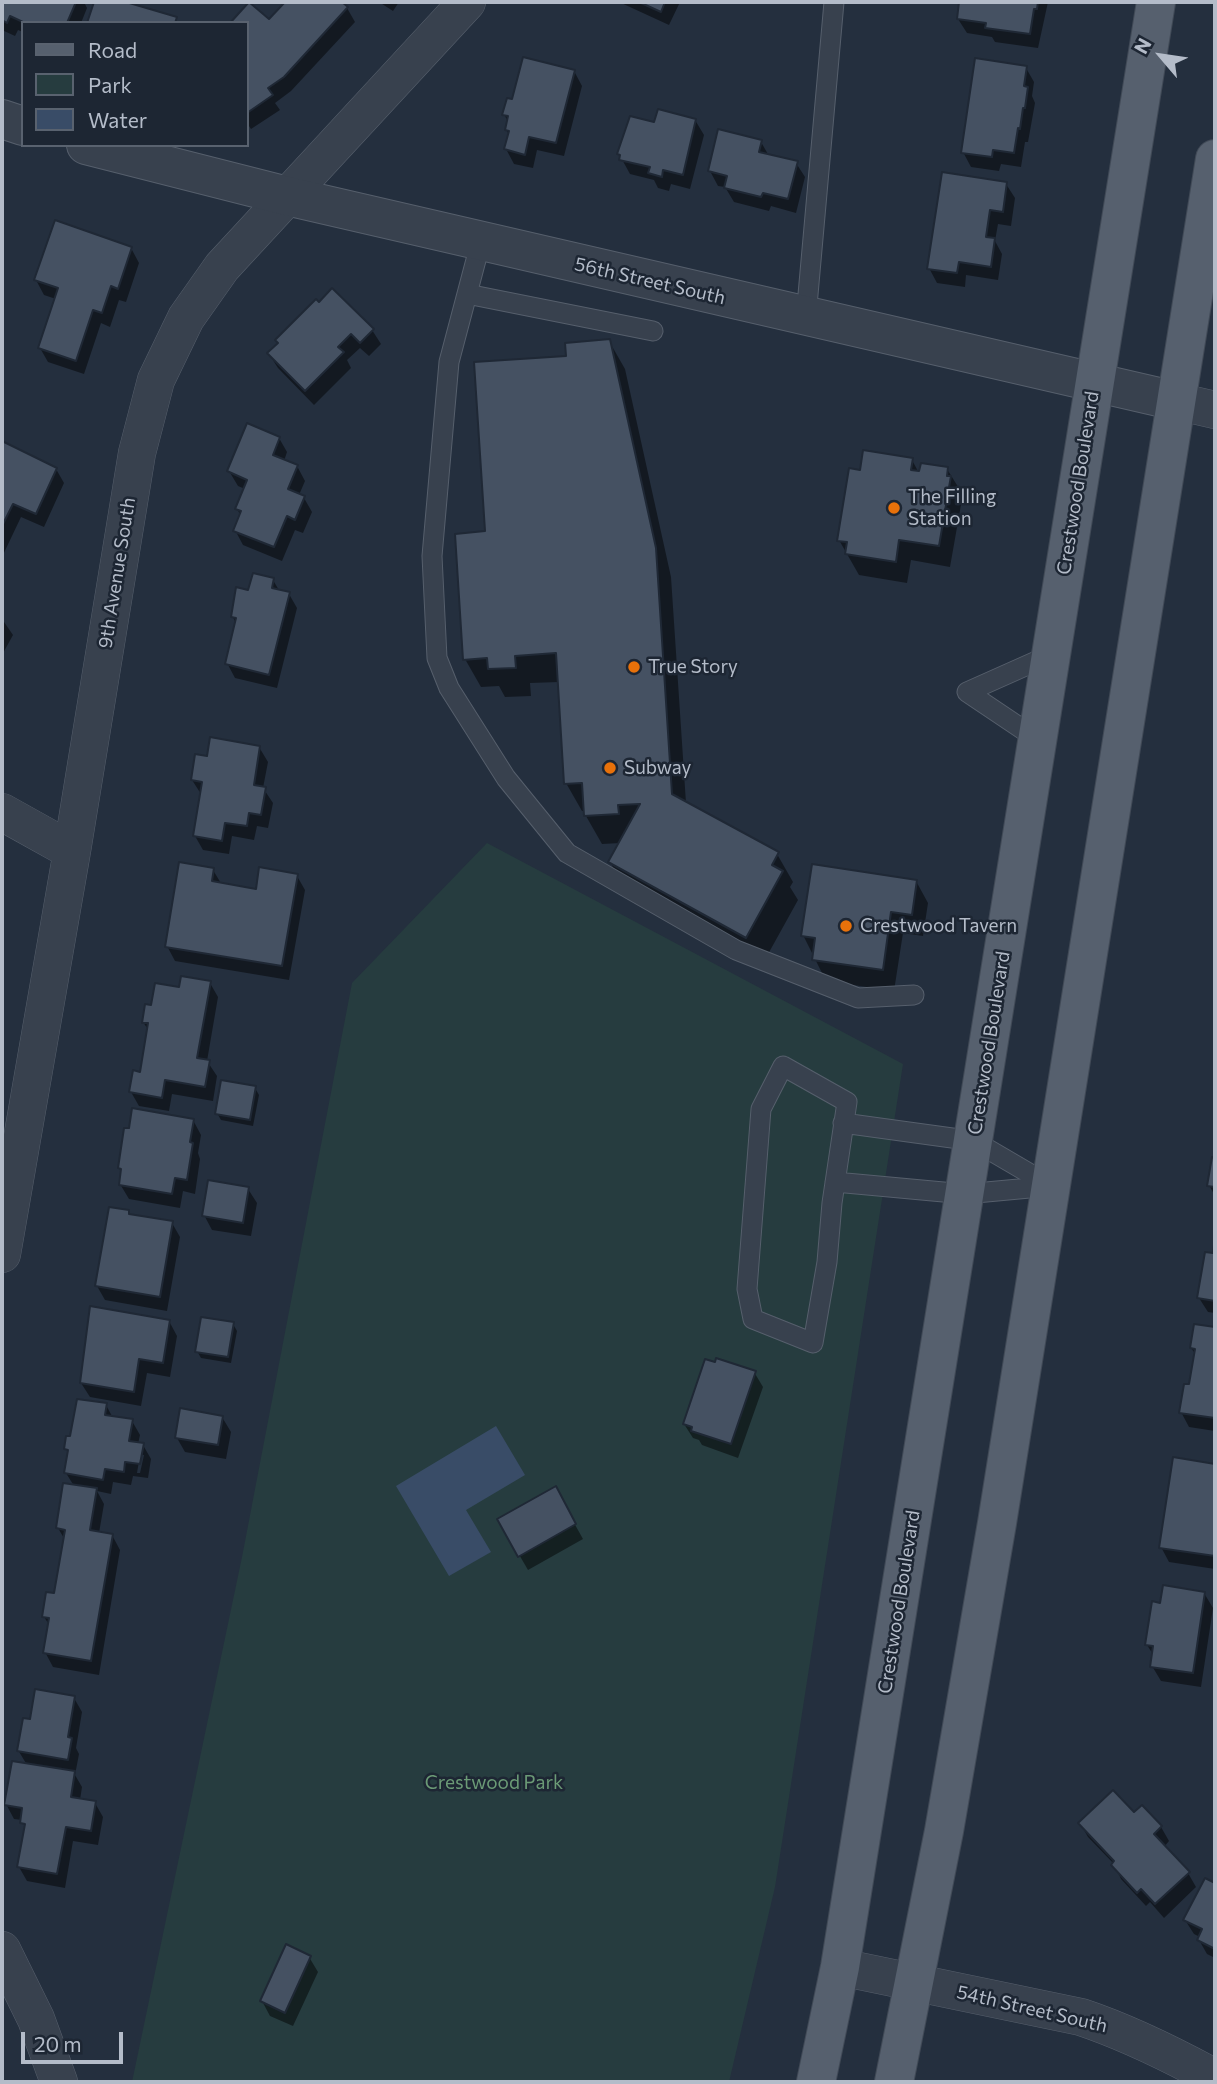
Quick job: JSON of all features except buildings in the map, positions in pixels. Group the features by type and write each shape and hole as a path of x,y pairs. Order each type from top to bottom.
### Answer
{"main road":[{"name":"Crestwood Boulevard","path":"816,2082 840,1967 1156,2"},
{"path":"894,2082 915,1983 973,1665 1215,159"}],"street":[{"name":"9th Avenue South","path":"2,1254 137,453 156,380 176,337 203,292 222,267 467,2"},
{"path":"2,119 21,125"},
{"name":"56th Street South","path":"94,147 287,196 1215,410"},
{"path":"2,812 72,851"},
{"path":"2,1950 36,2018 59,2082"},
{"name":"54th Street South","path":"840,1967 1081,2017 1156,2045 1215,2078"}],"lane":[{"path":"806,317 834,2"},
{"path":"481,241 449,362 432,556 437,658 449,688 506,778 567,853 736,950 858,998 914,996"},
{"path":"467,294 653,331"},
{"path":"1037,739 967,692 1050,655"},
{"path":"783,1066 847,1102 844,1123 827,1262 813,1343 753,1319 747,1289 761,1109 783,1066"},
{"path":"844,1123 974,1141 1051,1186"},
{"path":"835,1182 965,1194 1051,1186"}],"green space":[{"name":"Crestwood Park","path":"487,843 903,1064 775,1887 729,2082 132,2082 242,1557 352,983"}],"water":[{"path":"496,1426 525,1475 466,1510 491,1552 449,1576 396,1486"}],"place":[{"name":"The Filling Station","path":"894,508"},
{"name":"True Story","path":"634,667"},
{"name":"Subway","path":"610,768"},
{"name":"Crestwood Tavern","path":"846,926"}]}
